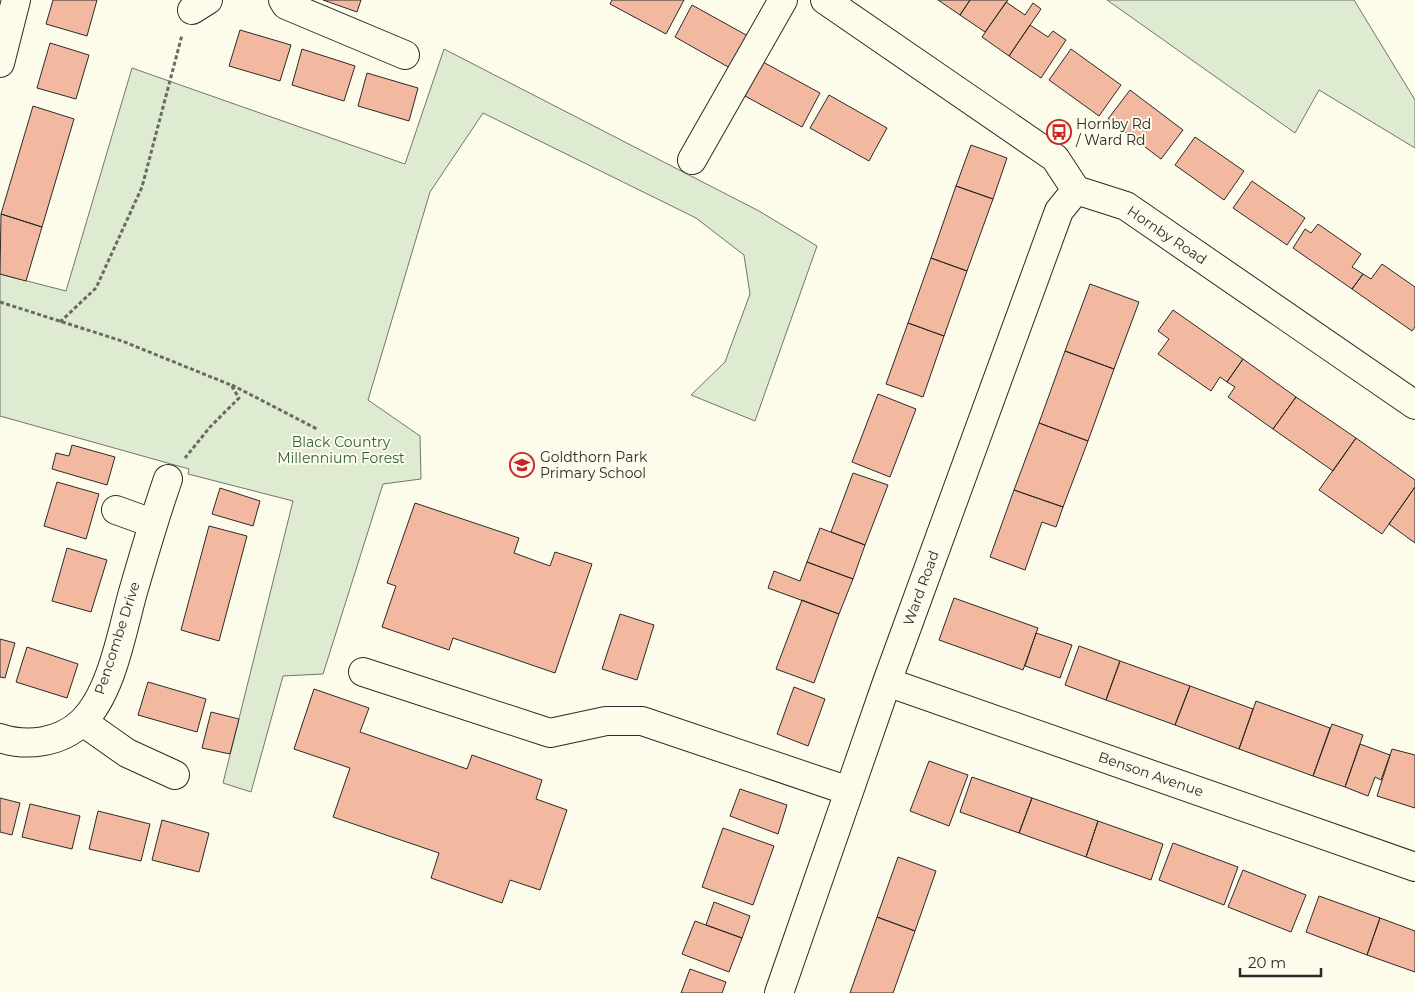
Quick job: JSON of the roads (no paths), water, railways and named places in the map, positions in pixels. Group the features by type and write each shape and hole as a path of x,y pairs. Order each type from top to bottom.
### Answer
{"street":[{"path":"0,63 16,0"},
{"path":"283,0 286,5 405,55"},
{"path":"692,160 783,0"},
{"path":"825,0 1055,158 1076,190"},
{"name":"Hornby Road","path":"1076,190 1126,206 1415,405"},
{"name":"Ward Road","path":"779,993 887,682 1059,211 1076,190"},
{"name":"Pencombe Drive","path":"0,738 14,743 37,743 68,733 83,722 100,698 111,667 152,523 168,479"},
{"path":"116,510 152,523"},
{"path":"363,672 550,732 606,721 642,722 849,791"},
{"name":"Benson Avenue","path":"887,682 1415,867"},
{"path":"83,722 128,753 175,776"}],"place":[{"name":"Hornby Rd / Ward Rd","path":"1059,132"},
{"name":"Goldthorn Park Primary School","path":"522,465"}],"park label":[{"name":"Black Country Millennium Forest","path":"341,450"}]}
